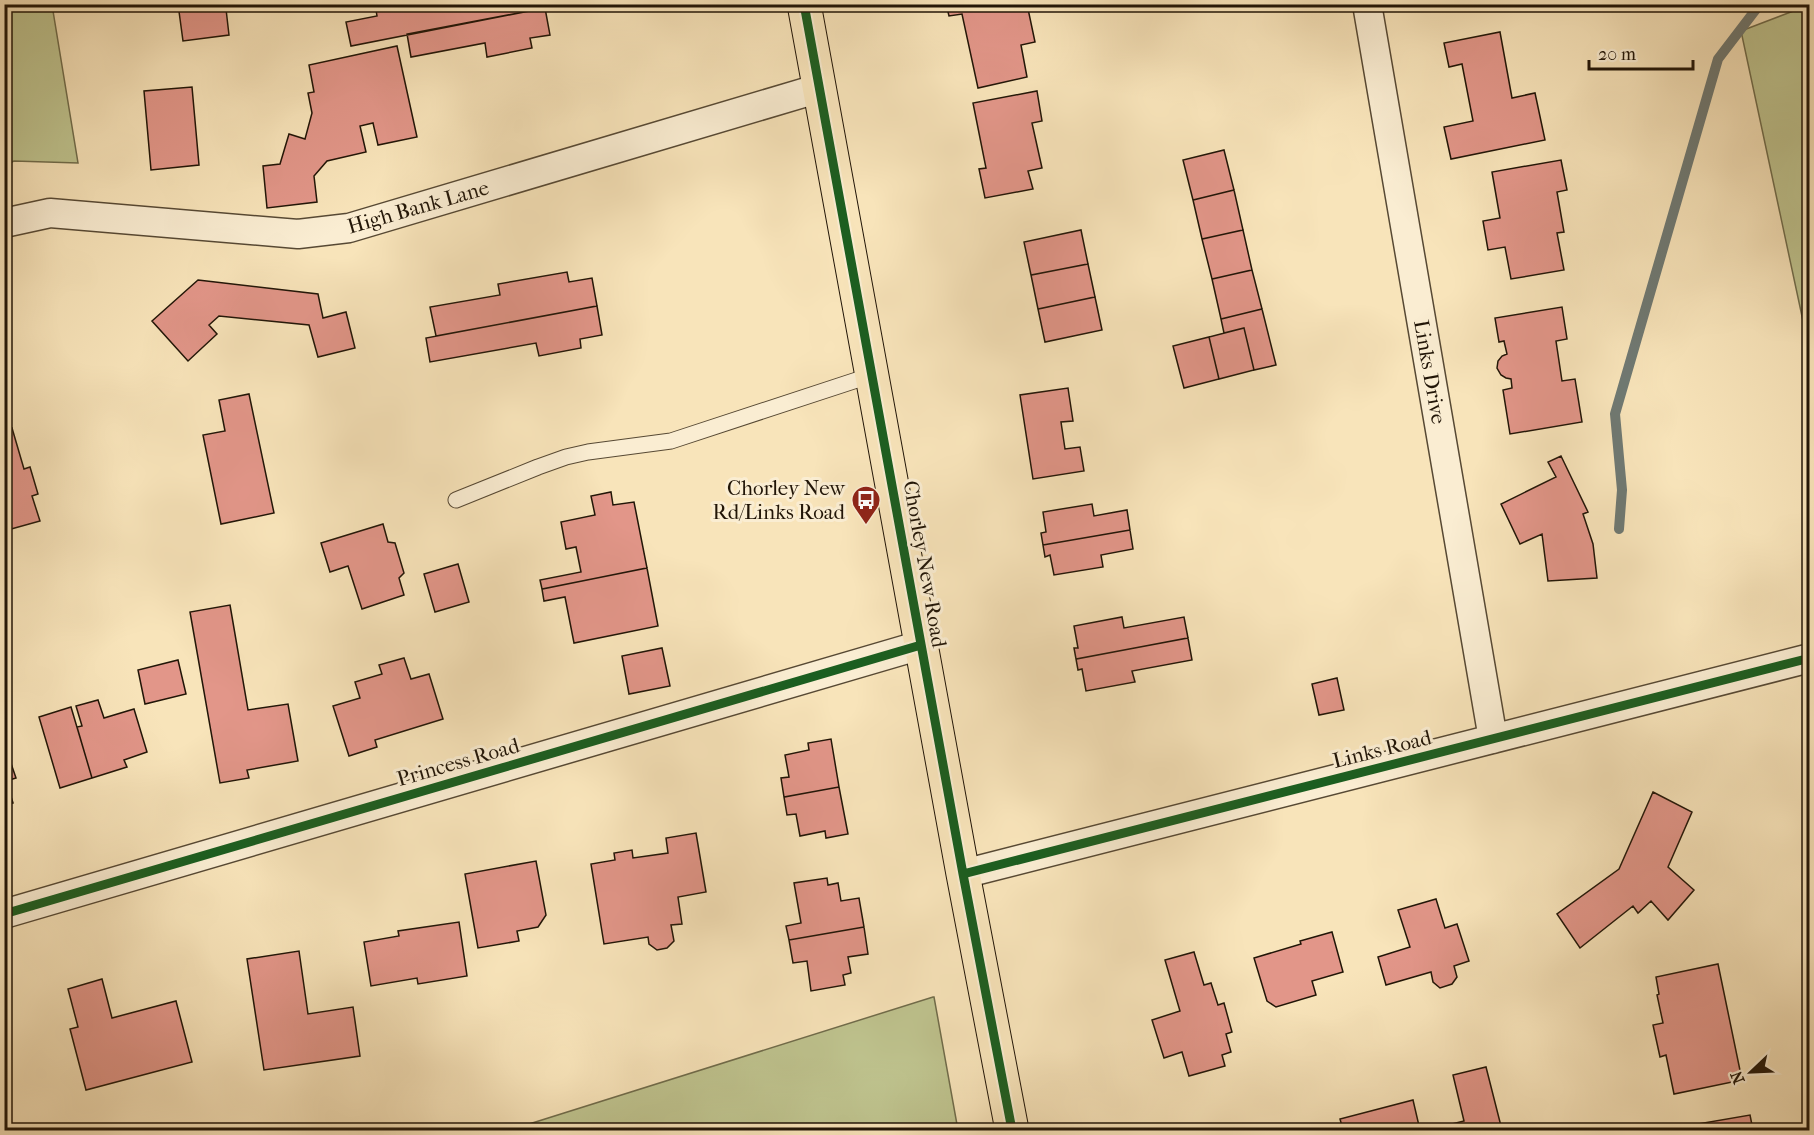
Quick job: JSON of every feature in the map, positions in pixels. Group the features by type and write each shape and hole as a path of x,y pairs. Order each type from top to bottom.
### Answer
{"highway":[{"name":"Chorley New Road","path":"804,4 1012,1131"}],"street":[{"name":"Links Drive","path":"1367,4 1493,739"},
{"name":"High Bank Lane","path":"4,223 50,213 298,234 349,228 820,88"},
{"name":"Princess Road","path":"4,914 921,645"},
{"name":"Links Road","path":"963,874 1809,658"}],"lane":[{"path":"456,500 566,458 588,452 671,441 872,375"}],"green space":[{"path":"5,4 52,5 78,163 14,161 5,165"},
{"path":"1809,5 1809,349 1741,31"},
{"path":"933,997 958,1130 510,1130"}],"building":[{"path":"178,4 233,4 233,8 226,9 229,35 183,41"},
{"path":"375,4 421,4 422,9 446,4 544,4 545,8 351,46 346,22 377,16"},
{"path":"946,4 982,4 983,9 997,4 1027,4 1035,42 1021,45 1027,77 978,88 962,14 949,16"},
{"path":"545,8 550,35 530,38 532,48 487,57 485,43 411,57 407,34"},
{"path":"1500,32 1512,98 1535,93 1545,140 1451,159 1444,127 1473,121 1462,64 1449,67 1444,43"},
{"path":"397,46 417,137 378,145 373,123 360,126 366,152 327,161 314,176 317,202 267,208 263,166 280,164 289,134 305,139 312,113 308,93 314,92 309,65"},
{"path":"192,87 199,165 151,170 144,91"},
{"path":"1037,91 1042,121 1032,123 1042,168 1028,171 1033,189 985,198 979,169 986,168 973,103"},
{"path":"1224,150 1234,190 1193,200 1183,160"},
{"path":"1561,160 1567,190 1557,192 1564,232 1557,233 1564,270 1511,279 1505,247 1488,250 1483,221 1500,218 1492,172"},
{"path":"1234,190 1243,230 1202,239 1193,200"},
{"path":"1081,230 1088,264 1031,275 1024,242"},
{"path":"1243,230 1252,270 1212,279 1202,239"},
{"path":"1088,264 1095,297 1038,309 1031,275"},
{"path":"1252,270 1262,309 1221,319 1212,279"},
{"path":"567,272 569,282 592,278 597,306 436,336 430,307 500,295 498,284"},
{"path":"198,280 318,294 323,318 346,312 355,348 318,357 309,325 219,316 209,325 217,334 188,361 152,321"},
{"path":"1095,297 1102,330 1045,342 1038,309"},
{"path":"597,306 602,335 580,339 581,348 539,356 536,343 430,362 426,338"},
{"path":"1562,307 1567,339 1556,341 1562,381 1575,379 1582,422 1510,434 1503,390 1512,388 1511,379 1501,375 1497,368 1498,361 1507,354 1504,341 1499,342 1495,318"},
{"path":"1262,309 1276,365 1254,370 1244,328 1224,333 1221,319"},
{"path":"1244,328 1254,370 1219,379 1209,337"},
{"path":"1209,337 1219,379 1184,388 1173,346"},
{"path":"1068,388 1073,421 1061,422 1065,449 1080,447 1084,471 1033,479 1020,395"},
{"path":"249,394 274,513 221,524 203,435 225,431 219,400"},
{"path":"12,428 24,469 30,467 38,494 32,496 40,521 4,531 4,430"},
{"path":"1561,456 1588,512 1583,514 1593,544 1597,578 1548,581 1542,534 1520,544 1501,504 1556,477 1548,462"},
{"path":"611,492 613,505 634,502 647,568 542,589 540,580 581,572 576,547 566,549 561,522 595,515 591,496"},
{"path":"1092,504 1094,516 1127,510 1130,530 1043,545 1041,533 1046,532 1043,512"},
{"path":"383,524 388,542 395,543 404,573 399,578 404,595 362,609 348,566 330,572 321,543"},
{"path":"1130,530 1133,549 1101,555 1103,567 1054,575 1050,555 1045,557 1043,545"},
{"path":"458,564 469,602 435,612 424,574"},
{"path":"647,568 658,626 574,643 565,597 544,601 542,589"},
{"path":"230,605 248,710 288,704 298,761 247,770 249,778 220,783 190,612"},
{"path":"1122,617 1124,628 1184,617 1188,638 1076,659 1074,648 1078,648 1074,626"},
{"path":"1188,638 1192,660 1132,671 1135,682 1086,691 1082,669 1078,670 1076,659"},
{"path":"662,648 670,686 629,694 622,656"},
{"path":"404,658 411,679 429,674 443,719 375,740 377,747 349,756 333,706 360,698 355,682 382,674 379,665"},
{"path":"178,660 186,694 145,704 138,670"},
{"path":"1337,678 1344,710 1319,715 1312,684"},
{"path":"98,700 104,718 134,709 147,752 124,760 127,767 92,778 77,727 82,726 76,706"},
{"path":"71,707 92,778 60,788 39,717"},
{"path":"831,739 839,787 784,797 781,778 789,777 785,755 809,750 808,743"},
{"path":"4,743 16,778 6,781 13,803 4,805"},
{"path":"839,787 848,834 826,838 825,831 800,836 796,814 787,815 784,797"},
{"path":"1653,792 1692,812 1668,867 1694,890 1668,920 1651,901 1638,913 1633,906 1580,948 1557,914 1619,869"},
{"path":"696,833 706,892 678,897 682,924 671,925 674,941 667,948 657,950 649,944 648,937 604,944 591,864 615,860 614,853 632,850 633,858 668,853 666,838"},
{"path":"536,861 546,915 538,927 517,931 519,941 478,948 465,874"},
{"path":"827,878 828,885 838,883 841,901 859,898 864,927 789,940 786,926 801,923 794,883"},
{"path":"1436,899 1445,928 1457,924 1469,961 1454,966 1457,977 1452,984 1440,988 1433,982 1431,972 1386,985 1378,957 1410,947 1398,910"},
{"path":"459,922 467,976 418,984 417,978 371,986 364,942 399,936 398,931"},
{"path":"864,927 868,954 848,957 851,973 843,975 845,985 811,991 807,961 793,963 789,940"},
{"path":"1332,932 1343,972 1312,981 1316,995 1276,1007 1267,1001 1254,958"},
{"path":"299,951 308,1014 353,1007 360,1056 264,1070 247,959"},
{"path":"1194,952 1204,985 1211,983 1218,1005 1224,1003 1232,1032 1226,1034 1231,1052 1222,1055 1225,1066 1189,1076 1182,1052 1164,1058 1152,1020 1180,1011 1165,960"},
{"path":"1718,964 1742,1080 1674,1094 1666,1055 1660,1057 1653,1025 1663,1023 1656,977"},
{"path":"102,979 112,1018 176,1001 192,1062 86,1090 70,1029 78,1027 68,989"},
{"path":"1486,1067 1502,1130 1428,1130 1464,1121 1453,1075"},
{"path":"1413,1100 1420,1130 1343,1130 1340,1119"},
{"path":"1750,1115 1753,1130 1663,1130"}],"waterway":[{"path":"1619,529 1622,490 1615,414 1718,59 1760,4"}],"cycle path":[{"path":"804,4 1012,1130"},
{"path":"4,914 921,645"},
{"path":"963,874 1810,658"}],"place":[{"name":"Chorley New Rd/Links Road","path":"866,526"}]}
